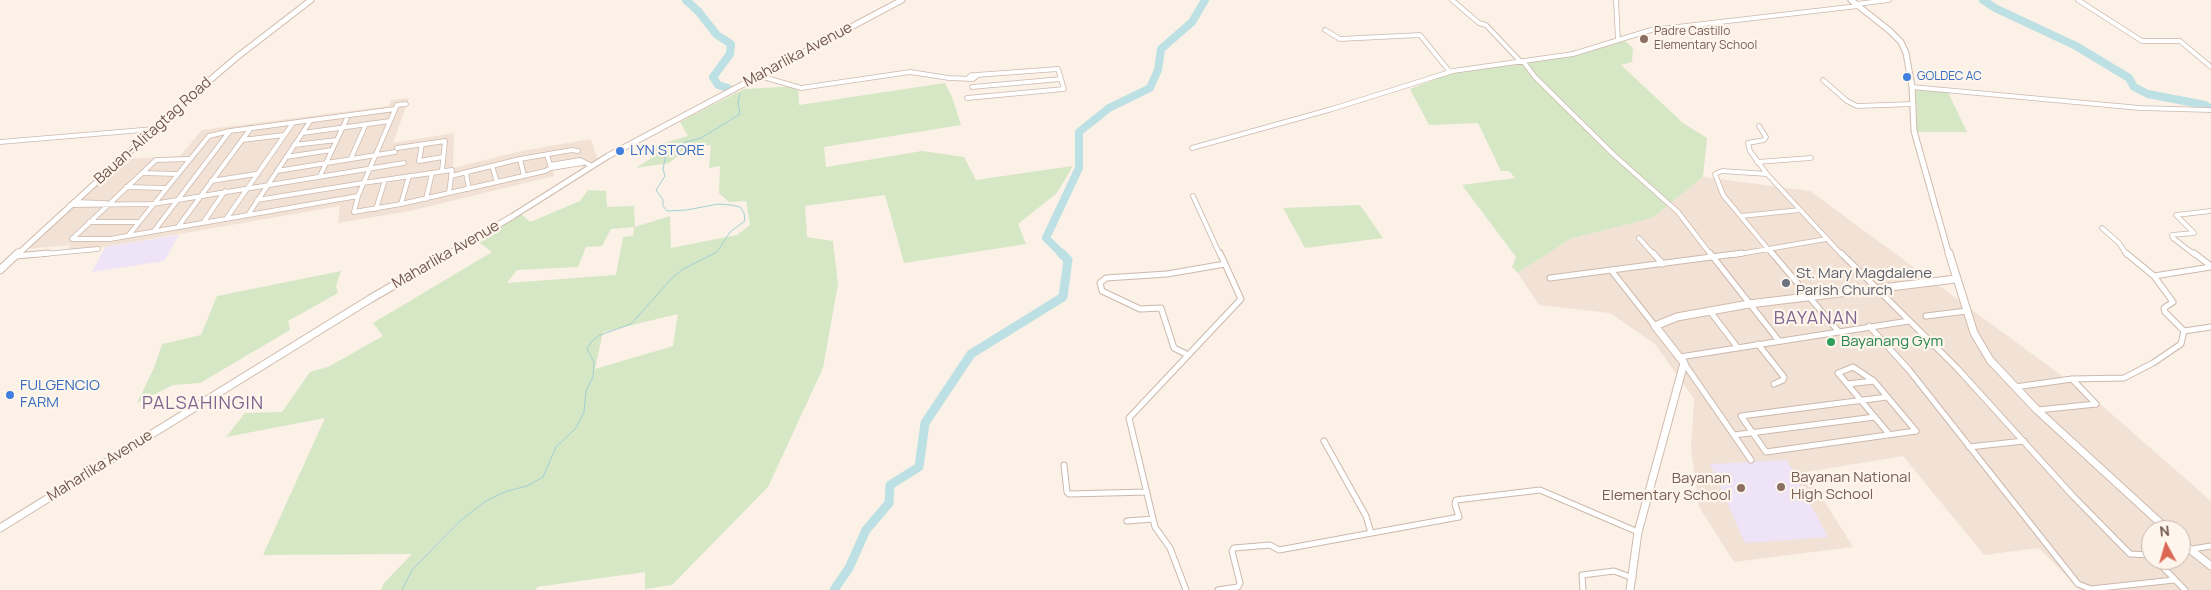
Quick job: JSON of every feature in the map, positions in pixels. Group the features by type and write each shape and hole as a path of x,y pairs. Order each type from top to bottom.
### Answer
{"main road":[{"name":"Bauan-Alitagtag Road","path":"0,270 154,129 237,57 311,0"},
{"name":"Maharlika Avenue","path":"0,528 370,299 512,216 592,166 902,0"},
{"path":"1855,3 1902,42 1906,53 1912,87 1914,131 1956,279 1974,333 1990,360 2037,410 2157,520"},
{"path":"1630,590 1638,532 1682,360 1655,326 1677,317 1708,310 1956,279"},
{"path":"2191,551 2211,566"}],"street":[{"path":"1452,0 1480,23 1486,25 1535,77 1607,148 1678,212 1779,340"},
{"path":"1616,0 1618,40"},
{"path":"1192,148 1332,109 1450,72 1573,54 1651,30 1889,0"},
{"path":"2078,0 2142,41 2180,41 2211,67"},
{"path":"1326,30 1332,32 1340,39 1420,35 1450,72"},
{"path":"760,76 801,88 910,72 937,77 973,77 1058,69 1063,89 967,98 972,86 973,77"},
{"path":"972,86 1061,79"},
{"path":"1824,80 1847,101 1857,106 1913,104"},
{"path":"1912,87 2132,107 2211,110"},
{"path":"406,104 397,105 363,183 354,212 426,199 544,172 550,166 584,163 592,166"},
{"path":"128,236 209,136 251,128 395,110"},
{"path":"320,176 348,116"},
{"path":"248,215 311,120"},
{"path":"302,133 390,121"},
{"path":"226,219 293,123"},
{"path":"351,158 366,124"},
{"path":"1759,126 1766,137 1764,140 1748,143 1757,162 1767,174 1826,239 1957,368 2073,496 2130,554 2141,555"},
{"path":"178,227 251,128"},
{"path":"0,142 154,129"},
{"path":"154,231 230,131"},
{"path":"242,140 284,135"},
{"path":"294,145 337,140"},
{"path":"277,171 445,141 442,171"},
{"path":"422,144 419,161 443,157"},
{"path":"286,157 332,150"},
{"path":"451,176 520,159 572,150 578,151"},
{"path":"547,155 550,166"},
{"path":"1757,162 1811,158"},
{"path":"189,159 156,160 107,204 72,239 100,240 128,236 358,196"},
{"path":"520,159 524,176"},
{"path":"71,203 153,204 370,167 404,163"},
{"path":"492,166 497,182"},
{"path":"258,200 452,170 449,193"},
{"path":"1767,174 1722,171 1715,174 1722,195 1838,331"},
{"path":"142,173 178,174"},
{"path":"426,199 432,173"},
{"path":"466,173 469,189"},
{"path":"211,181 256,174"},
{"path":"401,204 409,176"},
{"path":"376,209 385,180"},
{"path":"126,187 165,188"},
{"path":"203,223 224,191"},
{"path":"1186,590 1170,548 1155,527 1129,418 1241,299 1193,196"},
{"path":"1741,216 1800,210"},
{"path":"2211,211 2176,215 2194,233 2172,235 2173,238 2211,267"},
{"path":"89,222 140,222"},
{"path":"2102,228 2119,243 2124,252 2154,276 2173,302 2164,308 2165,312 2184,331"},
{"path":"1639,238 1662,264"},
{"path":"1550,278 1714,258 1826,239"},
{"path":"15,256 98,249"},
{"path":"1188,355 1174,348 1162,308 1140,309 1102,292 1100,283 1106,278 1167,274 1225,264"},
{"path":"2154,276 2211,267"},
{"path":"1611,270 1655,326"},
{"path":"1708,310 1738,348"},
{"path":"1926,316 1966,311"},
{"path":"1751,460 1682,360 1779,340 1909,321"},
{"path":"1869,326 1909,370 2078,584 2091,589 2174,580"},
{"path":"2184,331 2211,327"},
{"path":"2015,387 2072,380 2124,378 2153,363 2181,344 2184,331"},
{"path":"1758,344 1784,377 1774,384"},
{"path":"1887,397 1860,400 1741,416 1766,452 1916,431 1874,381 1853,367 1838,373 1860,400 1889,434"},
{"path":"2037,410 2096,404 2072,380"},
{"path":"1847,384 1874,381"},
{"path":"1734,435 1754,434 1875,417"},
{"path":"1324,441 1366,516 1371,533"},
{"path":"1969,447 2024,441"},
{"path":"1064,465 1067,492 1069,494 1147,492"},
{"path":"1218,590 1238,587 1240,583 1232,551 1234,548 1270,544 1279,550 1460,517 1455,504 1456,500 1540,490 1638,532"},
{"path":"1127,521 1153,519"},
{"path":"2191,550 2211,546"},
{"path":"2165,570 2185,590"},
{"path":"1583,590 1582,575 1614,571 1633,578"}],"shaded area":[{"path":"409,98 393,143 454,133 453,168 521,151 591,139 598,161 583,170 583,167 578,165 553,169 554,176 410,211 338,223 340,206 105,247 67,252 70,245 26,249 123,159 180,156 202,130 389,106 391,100"},
{"path":"1703,177 1810,191 2099,403 2211,501 2211,590 2080,590 2039,548 1984,555 1903,456 1806,472 1853,547 1734,562 1699,507 1691,449 1694,399 1655,344 1610,313 1539,305 1518,273 1570,239 1652,218"},
{"path":"179,235 164,261 92,272 105,247"},
{"path":"1787,460 1828,537 1745,543 1710,464"}],"green space":[{"path":"1625,41 1633,48 1632,62 1621,65 1683,123 1707,138 1703,177 1652,218 1570,239 1518,273 1512,267 1516,257 1462,185 1515,178 1509,171 1501,171 1478,123 1429,125 1410,89 1454,72 1573,56"},
{"path":"945,83 952,97 961,125 824,147 826,167 922,151 964,157 976,180 1073,166 1057,193 1018,224 1026,244 904,263 885,195 805,206 807,237 833,241 838,284 823,368 768,487 672,585 645,589 645,572 537,587 536,590 381,590 384,583 412,554 263,555 325,418 226,437 245,413 282,412 310,372 328,367 383,336 373,323 492,252 477,241 521,214 530,222 580,201 588,190 606,191 607,207 634,206 635,227 670,216 671,248 737,235 750,225 746,201 729,202 719,193 720,166 709,168 711,145 687,149 669,163 636,168 656,155 654,146 688,136 680,122 744,89 798,86 799,105","holes":["634,227 633,236 623,237 616,275 507,283 517,270 578,267 586,247 602,246 611,229","678,314 673,346 595,369 603,332"]},
{"path":"1916,89 1948,92 1967,132 1917,132"},
{"path":"1360,205 1383,238 1305,248 1283,208"},
{"path":"341,271 336,286 338,293 288,321 290,330 200,383 173,385 137,403 154,368 162,344 201,335 217,296"}],"waterway":[{"path":"686,0 698,11 717,35 731,44 730,54 713,77 718,85 728,88"},
{"path":"834,590 849,568 866,530 889,503 890,485 919,467 925,423 971,354 1063,297 1068,260 1046,238 1079,168 1079,132 1109,108 1150,88 1158,70 1161,49 1192,22 1205,0"},
{"path":"1983,0 1995,8 2076,46 2129,78 2134,87 2148,94 2205,105 2211,109"},
{"path":"402,590 412,570 461,520 486,501 507,491 527,486 543,477 556,447 576,428 584,412 586,391 593,377 594,362 587,349 592,341 600,335 631,324 672,278 683,269 717,252 730,232 745,221 744,213 740,207 731,205 718,204 687,210 667,211 663,206 663,200 656,190 665,176 663,169 666,154 683,143 701,138 740,114 738,102 740,94"}],"place":[{"name":"Padre Castillo Elementary School","path":"1644,39"},
{"name":"GOLDEC AC","path":"1907,77"},
{"name":"LYN STORE","path":"620,151"},
{"name":"St. Mary Magdalene Parish Church","path":"1786,283"},
{"name":"Bayanang Gym","path":"1831,342"},
{"name":"FULGENCIO FARM","path":"10,395"},
{"name":"Bayanan National High School","path":"1781,487"},
{"name":"Bayanan Elementary School","path":"1741,488"}],"district":[{"name":"BAYANAN","path":"1816,319"},
{"name":"PALSAHINGIN","path":"203,404"}]}
